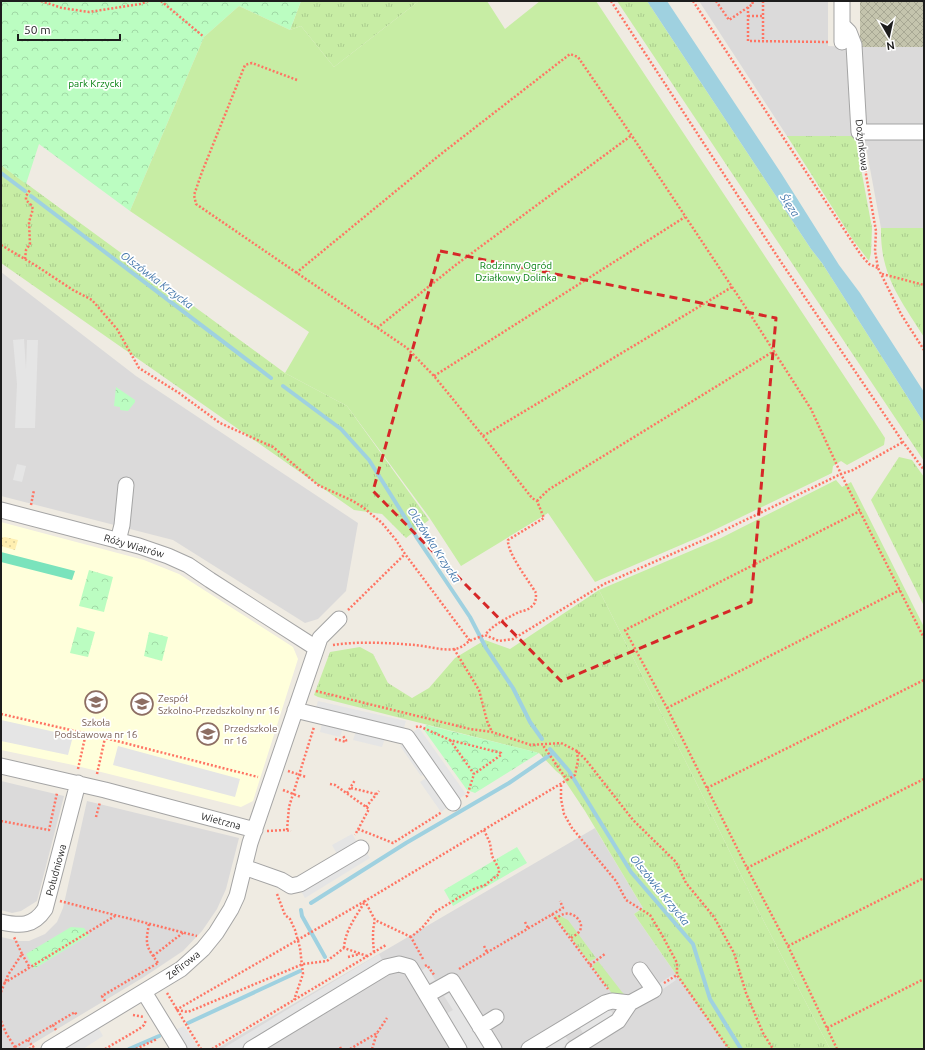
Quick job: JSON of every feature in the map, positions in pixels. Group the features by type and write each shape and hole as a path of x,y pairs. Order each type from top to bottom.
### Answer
{"street":[{"path":"837,42 842,25 842,1"},
{"name":"Dożynkowa","path":"842,25 849,32 854,44 859,132"},
{"path":"859,132 924,132"},
{"path":"118,541 122,525 126,485"},
{"name":"Róży Wiatrów","path":"1,510 154,550 183,563 258,609 316,648"},
{"name":"Wietrzna","path":"1,766 78,776 260,831 295,710 316,648 320,638 339,619"},
{"path":"295,710 407,737 450,806"},
{"name":"Południowa","path":"1,922 18,925 29,923 42,914 47,904 78,776"},
{"name":"Zefirowa","path":"49,1049 181,969 193,959 216,933 231,909 237,896 244,867 260,831"},
{"path":"244,867 272,877 291,886 300,884 361,848"},
{"path":"251,1049 386,967 399,964 410,966 459,1049"},
{"path":"529,1049 606,1003 623,1003 656,989 640,970"},
{"path":"427,995 452,981 494,1049"},
{"path":"144,992 179,1049"},
{"path":"573,1049 618,1021 623,1003"},
{"path":"480,1027 496,1017"}],"path":[{"path":"41,1 62,8 89,12 140,4 148,1"},
{"path":"160,1 204,38"},
{"path":"611,1 781,262 903,442 924,470"},
{"path":"693,1 861,255 869,264 878,268 901,314 924,350"},
{"path":"716,1 729,20 752,4 752,1"},
{"path":"763,1 763,41"},
{"path":"748,7 748,41 837,42"},
{"path":"748,16 763,16"},
{"path":"296,273 441,154 570,54 578,57 632,135 811,409 840,474 924,638"},
{"path":"297,80 252,63 245,66 194,195 196,204 407,348 434,376 532,498 537,501 544,518 508,540 508,544 515,559 536,593 534,604 530,608 507,618 490,629 485,635 470,641 462,647 445,650 416,645 348,642 316,648"},
{"name":"Dożynkowa","path":"859,132 876,231 878,268"},
{"path":"377,328 457,264 632,135"},
{"path":"24,259 26,250 30,244 29,222 33,209 26,200 26,196 30,190"},
{"path":"434,376 685,217"},
{"path":"1,245 73,290 92,300 117,329 140,368 220,422 273,447 318,485 353,501 382,523 470,641"},
{"path":"881,274 924,285"},
{"path":"483,436 732,287"},
{"path":"537,501 548,490 774,351"},
{"path":"485,635 499,641 513,639 604,584 706,539 840,474 853,470 903,442"},
{"path":"30,508 34,490"},
{"path":"837,1049 788,946 706,788 667,708 625,630 860,511"},
{"path":"339,619 405,554"},
{"path":"667,708 900,590"},
{"path":"454,649 479,690 486,721 492,732"},
{"path":"706,788 924,680"},
{"path":"303,687 470,729 492,732 531,745 561,743 577,751 586,760 633,820 676,862 686,883 714,917 734,953 746,993 762,1033 773,1049"},
{"path":"1,714 86,733 262,778"},
{"path":"286,830 291,793 299,775 317,715"},
{"path":"425,728 450,740 501,752 501,755 474,774 469,791"},
{"path":"78,776 86,733"},
{"path":"97,774 105,738"},
{"path":"450,740 474,774"},
{"path":"542,744 568,780"},
{"path":"176,1010 365,902 568,780 575,775 578,760 577,751"},
{"path":"293,773 306,777"},
{"path":"747,868 924,779"},
{"path":"347,793 356,780"},
{"path":"330,784 335,785 369,809 354,836 361,848"},
{"path":"561,784 561,799 564,814 569,824 596,859 616,881 626,900 650,915 677,963 677,974 729,1049"},
{"path":"1,822 49,830 58,787"},
{"path":"350,788 378,793 366,808"},
{"path":"291,793 301,796"},
{"path":"96,817 101,798"},
{"path":"358,829 393,843 450,806"},
{"path":"412,937 422,928 435,912 474,889 485,885 499,874 499,869 492,856 490,843 484,830"},
{"path":"260,831 291,831"},
{"path":"272,877 285,915 290,919 299,939 303,974 294,1000"},
{"path":"788,946 924,878"},
{"path":"48,898 201,936 209,942"},
{"path":"458,970 563,908 560,901"},
{"path":"365,902 376,920 412,937 424,959"},
{"path":"176,1010 188,1012 303,964 327,961 344,948 345,939 350,926 365,902"},
{"path":"552,914 590,965 623,1003"},
{"path":"555,919 564,914 577,917 580,924 579,931 570,939"},
{"path":"4,983 116,915"},
{"path":"374,952 373,932 376,920"},
{"path":"525,922 528,928"},
{"path":"149,924 147,946 161,966"},
{"path":"153,956 184,932"},
{"path":"13,935 30,968"},
{"path":"212,1049 386,945"},
{"path":"484,946 487,952"},
{"path":"344,948 367,956"},
{"path":"1,992 4,983 22,954"},
{"path":"348,957 361,954"},
{"path":"590,965 605,954"},
{"path":"102,998 102,996 158,963"},
{"path":"656,989 677,974"},
{"path":"827,1028 924,979"},
{"path":"172,1003 201,1049"},
{"path":"1,1021 6,1033 16,1048 75,1012 76,1014"},
{"path":"105,1049 139,1029 144,1025 147,1018"},
{"path":"372,1049 378,1033 387,1018"},
{"path":"136,1049 169,1033"},
{"path":"350,1049 378,1033"},
{"path":"28,1040 33,1047"}],"highlighted area":[{"path":"440,251 776,318 751,602 561,681 373,491"}],"shaded area":[{"path":"699,1 828,1 828,46 851,47 855,136 787,136"},
{"path":"860,1 924,1 924,47 860,47"},
{"path":"860,47 924,47 924,127 864,126"},
{"path":"864,136 924,136 924,228 881,228"},
{"path":"1,272 136,376 358,523 346,591 318,619 305,623 173,540 1,496"},
{"path":"24,339 26,369 27,340 38,340 35,428 15,428 17,384 13,340"},
{"path":"17,464 26,466 22,482 13,480"},
{"name":"Zespół Szkolno-Przedszkolny nr 16","path":"1,522 144,560 179,574 293,647 298,659 253,801 241,807 73,765 1,750"},
{"path":"318,701 406,721 403,731 411,733 419,728 466,794 441,812 420,782 428,777 426,773 421,776 400,746 404,743 385,738 382,747 353,740 356,731 343,728 340,737 320,732 322,723 312,721"},
{"path":"1,720 73,736 68,755 1,741"},
{"path":"118,746 240,779 235,797 113,765"},
{"path":"1,781 64,796 37,901 21,911 12,913 1,910"},
{"path":"87,801 239,838 226,889 217,909 202,931 183,951 144,977 24,1049 1,1049 1,937 19,941 29,941 45,934 57,922 63,908"},
{"path":"595,828 643,908 634,914 728,1049 216,1049"},
{"path":"352,834 357,842 359,841 370,858 305,898 295,881 337,854 332,845"},
{"path":"379,954 384,963 242,1049 222,1049"},
{"path":"427,967 435,980 426,985 419,972"},
{"path":"672,975 676,980 663,989 660,983"},
{"path":"453,991 489,1049 464,1049 444,1015 453,1010 444,996"},
{"path":"609,1007 614,1016 584,1035 579,1026"},
{"path":"184,1026 199,1049 187,1049 175,1030"},
{"path":"98,1027 103,1036 83,1049 61,1049"},
{"path":"564,1035 570,1043 560,1049 540,1049"}],"green space":[{"name":"park Krzycki","path":"1,1 301,1 290,30 239,6 204,37 130,211 39,144 26,184 1,165"},
{"path":"301,1 419,1 334,67 301,26 290,30"},
{"name":"Rodzinny Ogród Działkowy Dolinka","path":"419,1 487,1 505,29 540,1 596,1 874,421 885,438 884,445 847,465 841,461 833,466 832,473 704,535 595,582 548,513 461,566 429,517 347,406 285,373 309,332 130,211 204,37 239,6 290,30 301,26 334,67"},
{"path":"617,1 647,1 811,249 822,263 924,423 924,461"},
{"path":"787,136 855,136 872,228 871,253 869,261 853,240"},
{"path":"1,165 285,373 347,406 429,520 406,538 382,514 354,510 1,263"},
{"path":"881,228 924,228 924,337 893,286 884,260"},
{"path":"116,387 135,400 128,411 120,410 120,407 114,406"},
{"path":"899,457 912,460 924,477 924,606 871,500"},
{"path":"836,480 842,487 851,482 924,627 924,1049 830,1049 758,910 695,780 599,590 721,538"},
{"path":"1,552 75,571 72,580 1,562"},
{"path":"89,570 113,577 104,612 79,606"},
{"path":"599,590 695,780 758,910 830,1049 728,1049 634,914 643,908 585,811 561,775 539,753 314,695 330,652 360,647 373,654 388,683 412,698 429,688 455,658 485,640 510,649"},
{"path":"77,627 95,632 88,657 70,653"},
{"path":"149,632 168,637 162,661 144,656"},
{"path":"426,725 539,753 475,793 467,790 424,730"},
{"path":"517,847 527,863 453,906 444,890"},
{"path":"554,915 568,920 596,958 589,962"},
{"path":"71,927 84,928 89,935 34,969 26,954"},
{"path":"598,961 626,996 613,995 592,966"}],"sand":[{"path":"5,537 18,540 15,550 1,546 1,538"}],"water":[{"name":"Ślęza","path":"647,1 667,1 781,173 839,265 860,293 924,392 924,423 822,263 811,249"}],"waterway":[{"name":"Olszówka Krzycka","path":"1,173 25,191"},
{"name":"Olszówka Krzycka","path":"31,196 271,378"},
{"name":"Olszówka Krzycka","path":"283,386 341,429 369,460 417,538 470,617 486,648 513,688 530,722 542,739"},
{"name":"Olszówka Krzycka","path":"550,749 569,771 631,872 693,944 710,999 741,1049"},
{"path":"311,903 406,843 509,783 553,753"},
{"path":"301,910 302,916 325,957"},
{"path":"188,1023 300,971"},
{"path":"129,1049 159,1036"}],"place":[{"name":"Szkoła Podstawowa nr 16","path":"96,702"},
{"name":"Zespół Szkolno-Przedszkolny nr 16","path":"142,704"},
{"name":"Przedszkole nr 16","path":"208,734"}]}
